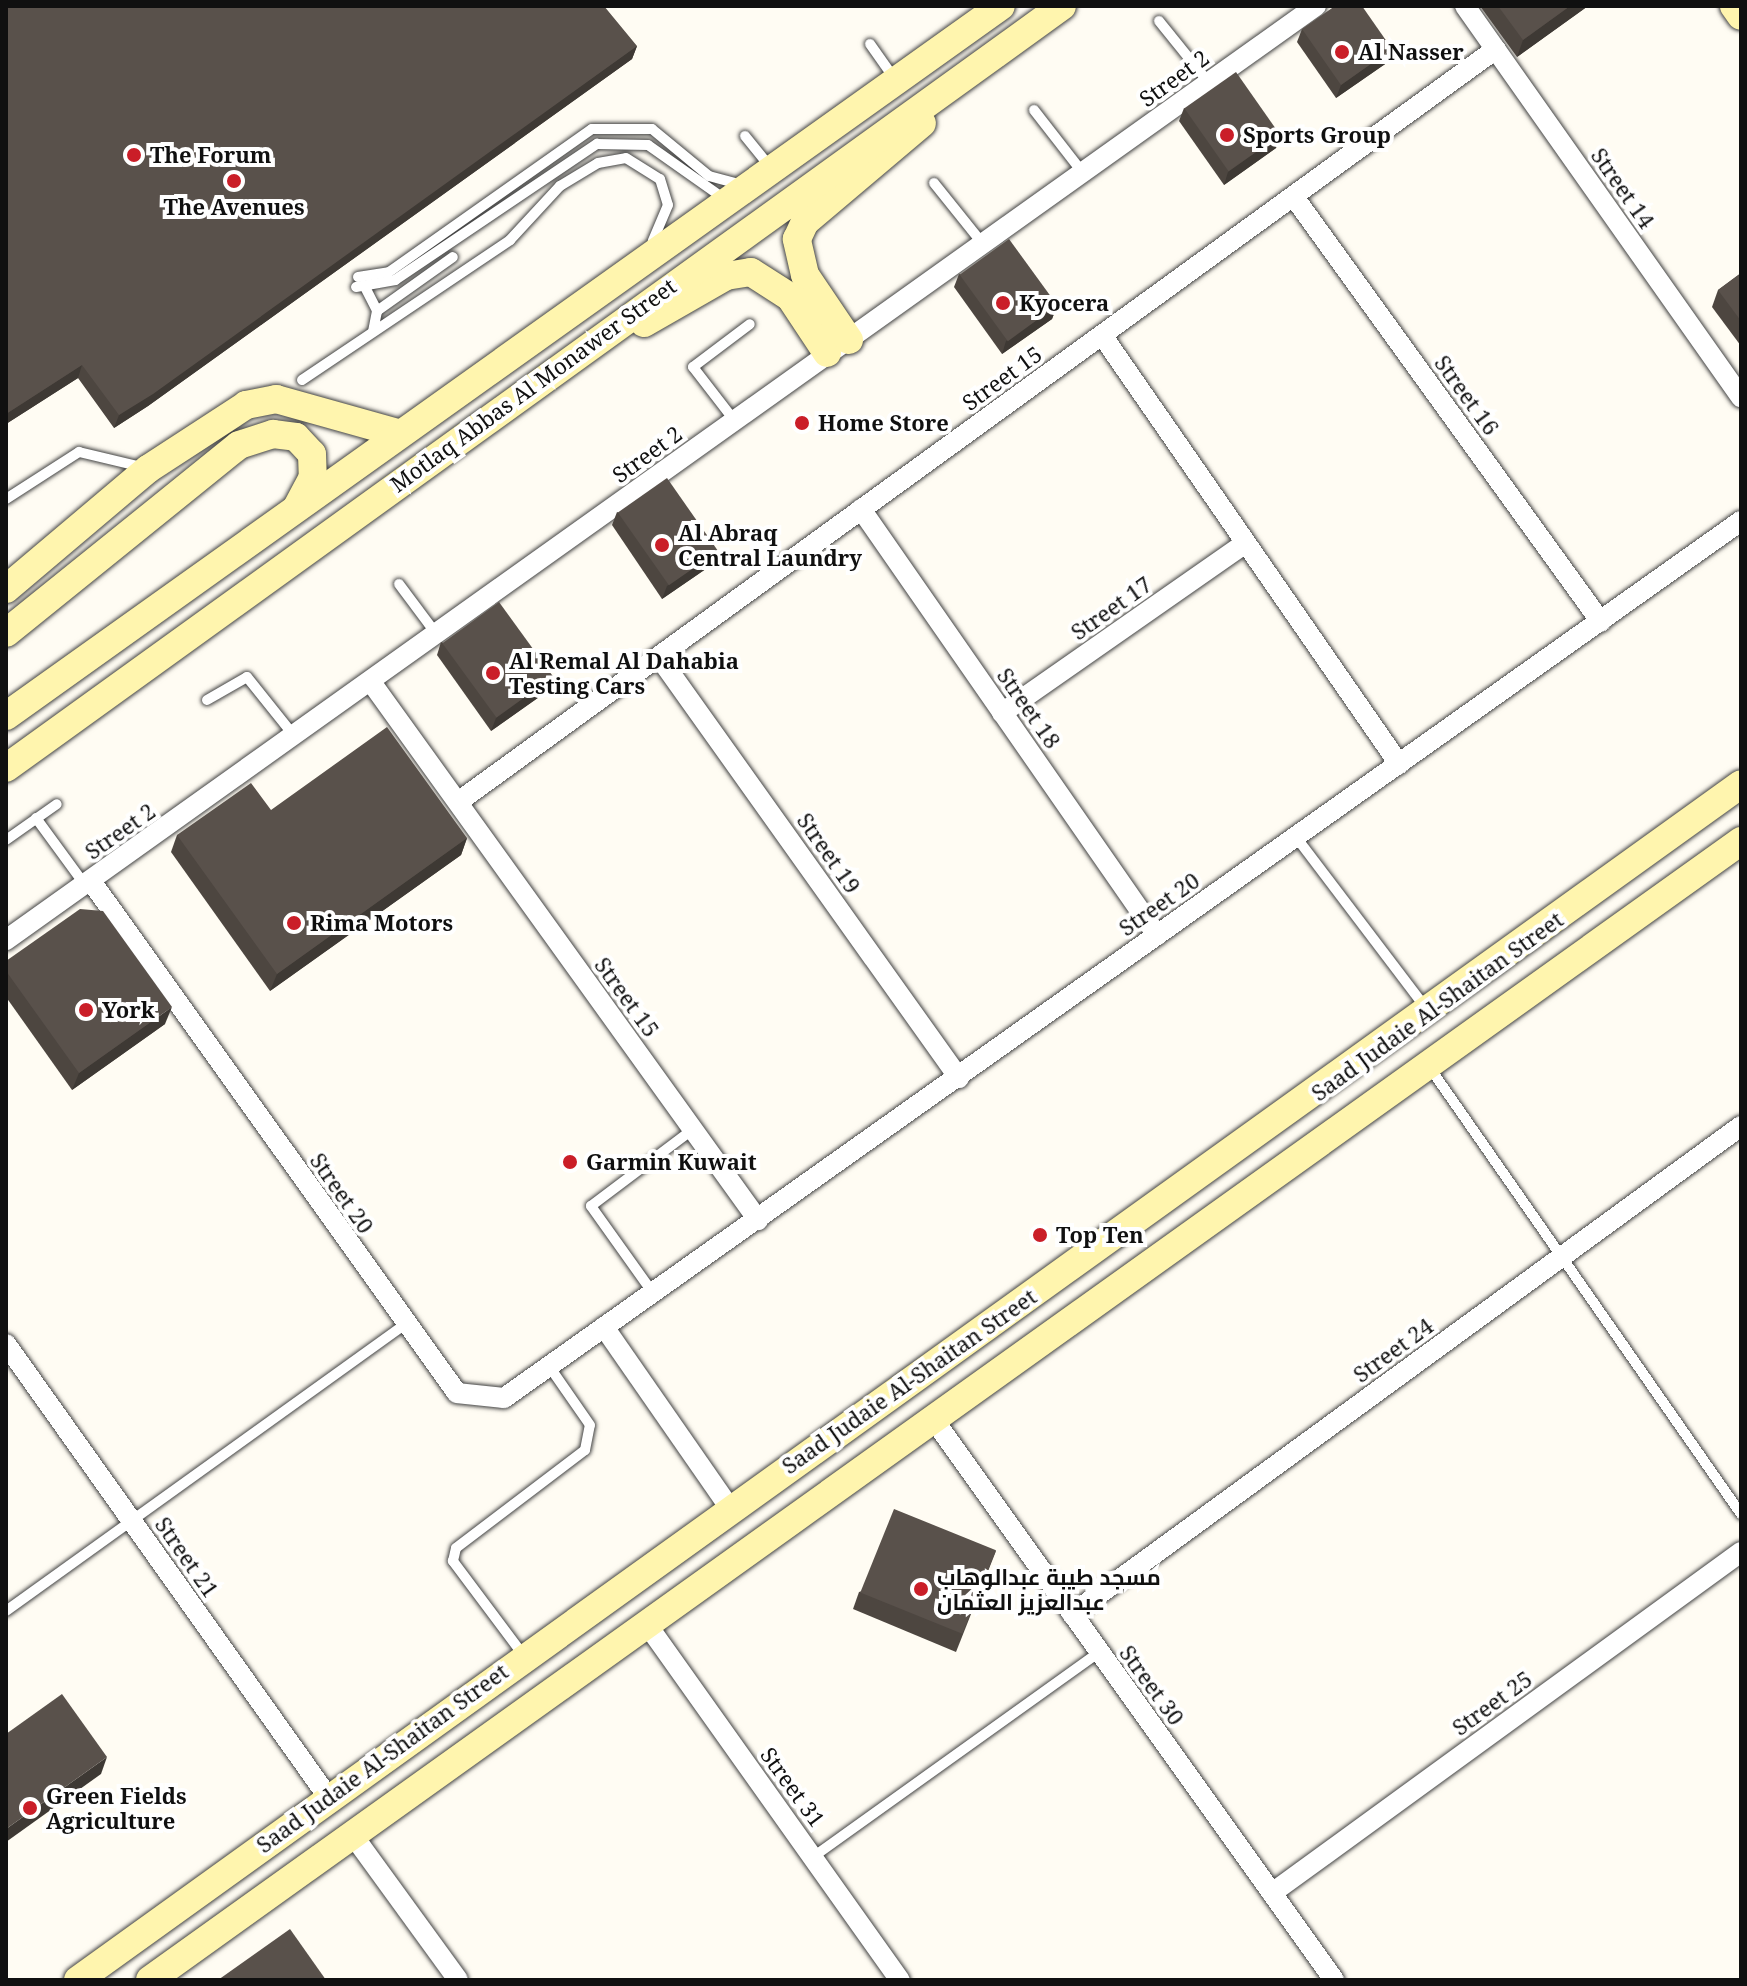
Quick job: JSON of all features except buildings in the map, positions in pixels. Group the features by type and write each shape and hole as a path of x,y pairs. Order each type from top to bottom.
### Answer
{"street":[{"name":"Motlaq Abbas Al Monawer Street","path":"6,768 594,340 1062,6"},
{"name":"Street 14","path":"1465,6 1741,397"},
{"path":"1734,6 1741,16"},
{"name":"Motlaq Abbas Al Monawer Street","path":"6,716 293,515 398,433 894,78 999,7"},
{"name":"Street 2","path":"6,940 1209,83 1307,8"},
{"name":"Street 15","path":"458,802 1496,49"},
{"path":"838,346 805,275 797,239 805,222 916,130 954,82"},
{"name":"Street 16","path":"1294,197 1601,622"},
{"path":"594,340 644,324 726,276 751,272 790,297 838,346"},
{"path":"1102,335 1399,764"},
{"path":"6,589 148,469 221,416 276,399 398,433"},
{"path":"6,633 171,496 239,445 273,434 296,437 312,454 313,477 293,515"},
{"path":"148,469 171,496"},
{"name":"Street 18","path":"861,509 1157,935"},
{"name":"Street 20","path":"88,883 457,1393 504,1398 1741,521"},
{"name":"Street 17","path":"1002,713 1246,543"},
{"name":"Street 19","path":"659,657 959,1078"},
{"name":"Street 15","path":"371,682 758,1220"},
{"name":"Saad Judaie Al-Shaitan Street","path":"78,1980 199,1889 730,1508 1430,1013 1741,784"},
{"name":"Saad Judaie Al-Shaitan Street","path":"150,1980 932,1417 1457,1050 1741,841"},
{"path":"1430,1013 1432,1040 1457,1050"},
{"path":"1368,1057 1385,1056 1396,1067 1392,1093"},
{"name":"Street 24","path":"1072,1614 1741,1126"},
{"path":"604,1327 730,1508"},
{"name":"Street 21","path":"6,1344 328,1797"},
{"name":"Street 30","path":"932,1417 1334,1980"},
{"name":"Street 25","path":"1272,1893 1741,1552"},
{"name":"Street 31","path":"646,1623 900,1980"},
{"path":"284,1828 274,1841 275,1857 293,1870 308,1866"},
{"path":"352,1834 458,1980"},
{"path":"199,1889 225,1896 230,1917 222,1929"}],"lane":[{"path":"1159,21 1209,83"},
{"path":"870,44 894,78"},
{"path":"1034,110 1083,173"},
{"path":"360,284 389,272 592,129 652,129 709,176 735,192"},
{"path":"745,136 770,167"},
{"path":"360,284 395,280 597,144 648,145 697,185 735,192"},
{"path":"302,380 519,234 572,177 626,158 651,168 668,205 660,232 612,282"},
{"path":"934,183 982,243"},
{"path":"373,331 377,311 453,257"},
{"path":"360,284 377,311"},
{"path":"734,420 693,367 750,324"},
{"path":"6,499 79,452 148,469"},
{"path":"399,584 437,635"},
{"path":"207,700 247,677 295,737"},
{"path":"6,840 57,804"},
{"path":"36,818 88,883"},
{"path":"1296,837 1430,1013"},
{"path":"1430,1068 1741,1514"},
{"path":"653,1293 591,1206 693,1129"},
{"path":"6,1611 406,1324"},
{"path":"524,1656 453,1561 456,1548 585,1450 590,1425 549,1366"},
{"path":"813,1857 1099,1652"}],"place":[{"name":"Al Nasser","path":"1342,52"},
{"name":"Sports Group","path":"1227,135"},
{"name":"The Forum","path":"134,155"},
{"name":"The Avenues","path":"234,181"},
{"name":"Kyocera","path":"1003,303"},
{"name":"Home Store","path":"802,423"},
{"name":"Al Abraq Central Laundry","path":"662,545"},
{"name":"Al Remal Al Dahabia Testing Cars","path":"493,673"},
{"name":"Rima Motors","path":"294,923"},
{"name":"York","path":"86,1010"},
{"name":"Garmin Kuwait","path":"570,1162"},
{"name":"Top Ten","path":"1040,1235"},
{"name":"مسجد طيبة عبدالوهاب عبدالعزيز العثمان","path":"921,1589"},
{"name":"Green Fields Agriculture","path":"30,1808"}]}
